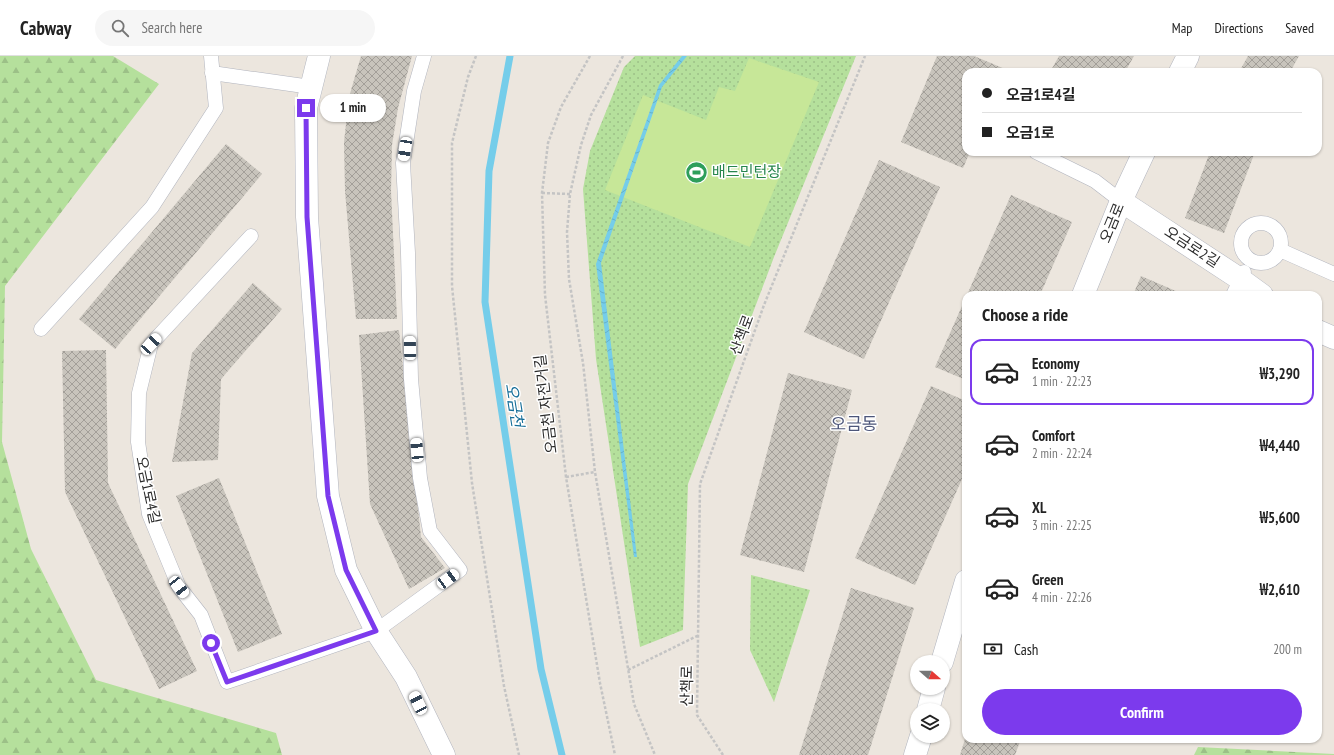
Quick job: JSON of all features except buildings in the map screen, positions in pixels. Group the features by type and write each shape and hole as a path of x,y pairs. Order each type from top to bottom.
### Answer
{"street":[{"path":"319,56 306,108 307,217 328,496 346,570 376,631 406,677 444,755"},
{"path":"1182,68 1188,56"},
{"name":"오금로","path":"1085,291 1121,201 1142,156"},
{"name":"오금로2길","path":"1121,201 1242,278 1257,291"},
{"path":"1322,332 1334,338"},
{"path":"944,655 962,594"},
{"path":"915,755 919,743"}],"lane":[{"path":"41,329 152,206 216,108 211,56"},
{"path":"376,631 460,570 430,531 420,478 411,379 408,253 403,163 414,91 424,56"},
{"path":"212,73 311,87"},
{"path":"1044,156 1095,182 1121,201"},
{"path":"1260,222 1273,226 1281,237 1280,250 1277,256 1242,278 1246,257 1240,245 1243,232 1254,223 1260,222"},
{"name":"오금1로4길","path":"251,236 151,344 139,393 138,428 138,442 149,514 179,587 201,615 227,682 376,631"},
{"path":"1280,250 1334,274"}],"path":[{"path":"476,56 468,77 452,143 452,286 472,483 504,686 519,755"},
{"name":"오금천 자전거길","path":"590,56 561,107 548,143 542,193 545,296 566,477 600,683 615,755"},
{"path":"623,56 591,116 581,144 570,194 568,232 570,279 583,363 595,472 634,704 655,755"},
{"name":"산책로","path":"723,755 697,715 700,484 764,305 865,56"},
{"path":"542,193 570,194"},
{"path":"566,477 595,472"},
{"name":"산책로","path":"628,670 699,635"}],"green space":[{"path":"0,56 113,56 159,84 5,286 2,442 31,549 96,680 276,733 282,755 0,755"},
{"path":"635,56 856,56 774,257 688,484 683,630 640,647 596,359 583,189 590,151 624,67"},
{"name":"배드민턴장","path":"749,58 819,82 750,247 605,190 643,95 706,120 719,87 735,91"},
{"path":"751,575 810,590 774,702 750,650"},
{"path":"1198,747 1334,754 1334,755 1194,755"}],"water":[{"path":"682,56 687,56 662,87 601,263 637,557 634,557 596,264 659,85"}],"waterway":[{"name":"오금천","path":"510,56 489,171 485,302 541,669 562,755"}],"place":[{"name":"배드민턴장","path":"696,172"}],"district":[{"name":"오금동","path":"854,424"}],"route":[{"path":"211,643 227,682 376,631 346,570 328,496 307,217 306,108"}]}
